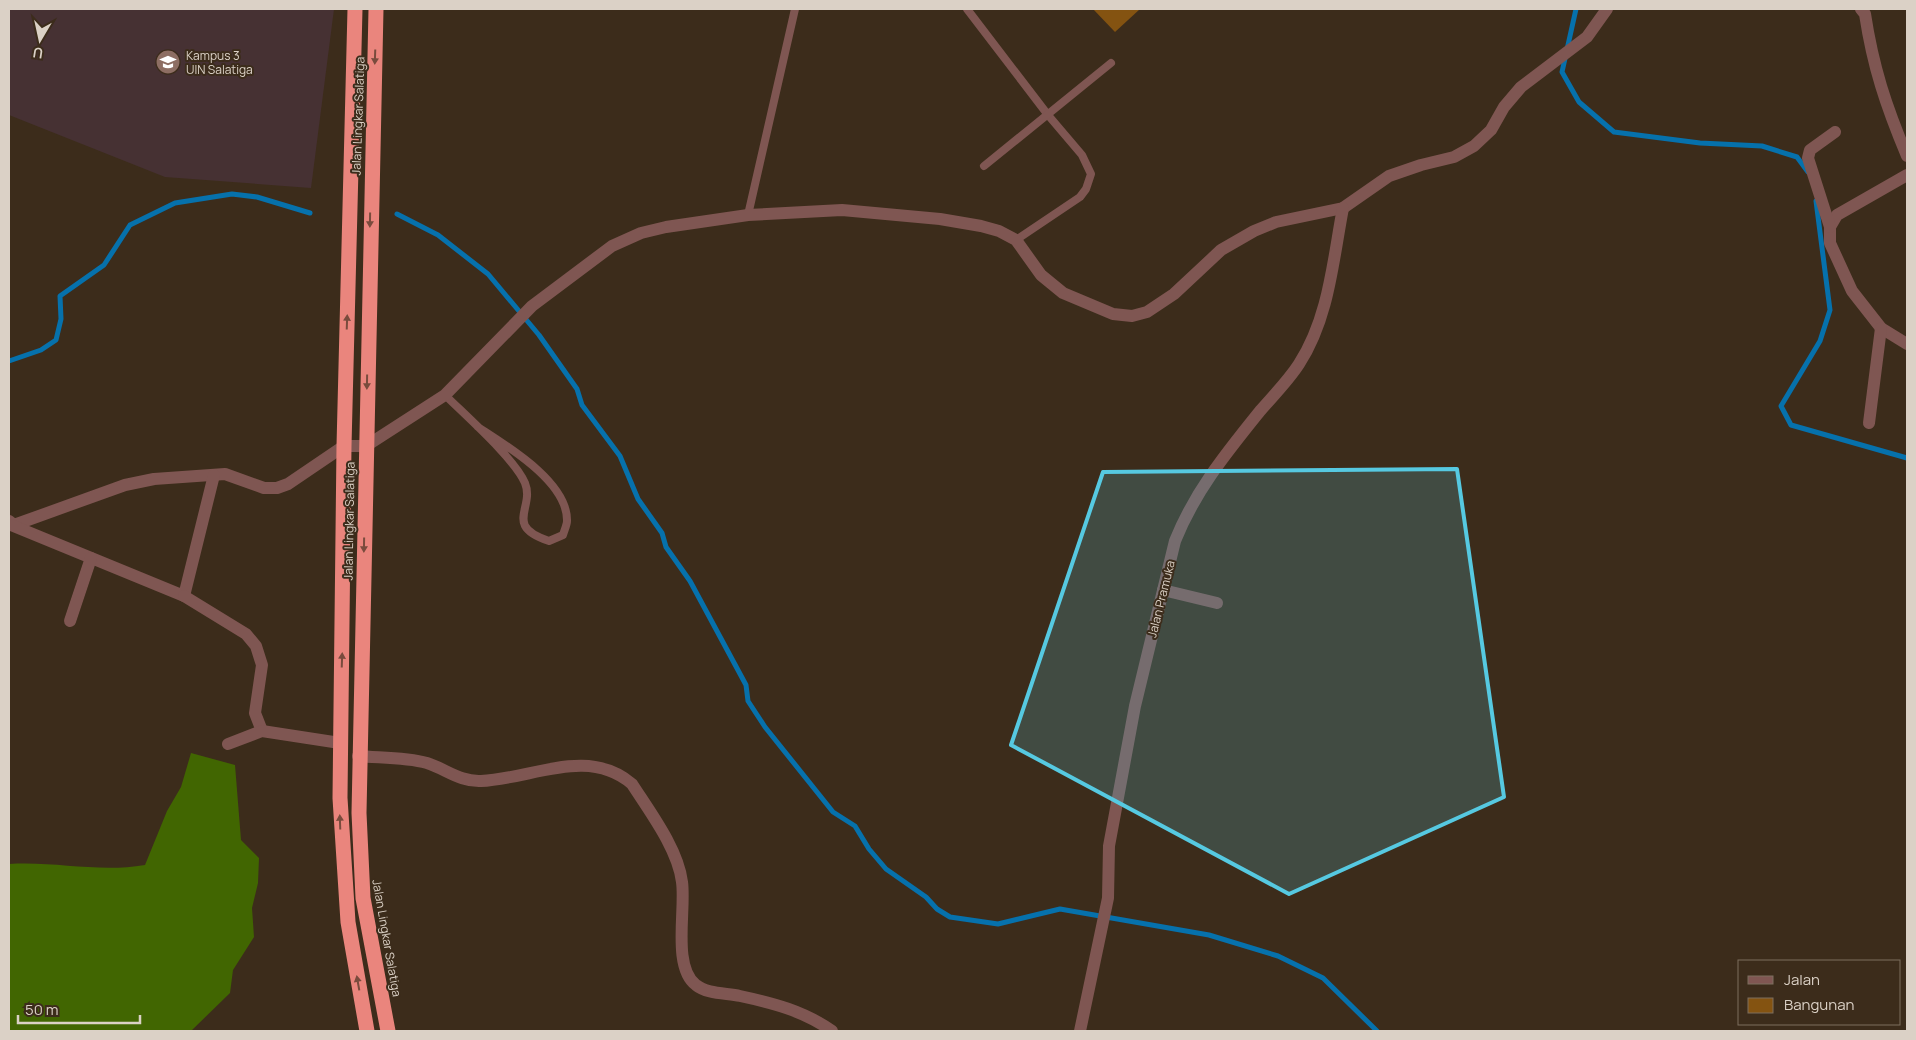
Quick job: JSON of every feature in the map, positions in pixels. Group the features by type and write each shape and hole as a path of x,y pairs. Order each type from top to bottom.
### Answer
{"highway":[{"name":"Jalan Lingkar Salatiga","path":"355,9 344,446 344,600 340,743 341,841 348,922 368,1031"},
{"name":"Jalan Lingkar Salatiga","path":"376,9 358,756 363,898 388,1031"}],"street":[{"path":"10,523 125,485 154,478 225,474 256,486 277,488 288,484 344,446 366,446 445,395 509,332 532,306 612,246 630,237 666,227 748,215 842,210 940,219 981,226 999,231 1016,240 1041,275 1063,293 1113,314 1132,316 1147,312 1174,294 1221,250 1254,231 1276,222 1343,208 1389,176 1421,165 1454,158 1474,146 1491,130 1504,106 1521,87 1548,65 1587,38 1607,9"},
{"path":"1877,9 1863,11 1870,54 1884,101 1907,156"},
{"path":"1835,132 1810,150 1808,158 1830,227 1830,243 1852,291 1880,328 1907,344"},
{"path":"1830,227 1837,215 1907,175"},
{"name":"Jalan Pramuka","path":"1080,1031 1108,898 1109,846 1135,706 1175,540 1184,518 1204,482 1298,365 1312,341 1323,309 1343,208"},
{"path":"1869,423 1880,328"},
{"path":"184,596 214,475"},
{"path":"10,523 184,596 246,634 256,646 262,665 255,713 262,731"},
{"path":"70,621 91,558"},
{"path":"1163,590 1217,603"},
{"path":"228,744 262,731 340,743"},
{"path":"358,756 426,763 470,781 491,780 572,765 607,770 626,778 642,800 679,863 683,883 684,964 693,983 709,990 789,1009 814,1018 832,1031"}],"lane":[{"path":"748,215 795,9"},
{"path":"967,9 1088,164 1091,174 1089,182 1080,197 1016,240"},
{"path":"984,166 1111,63"},
{"path":"445,395 478,427 519,473 525,484 525,525 533,536 549,541 562,535 568,522 565,507 548,480 522,456 478,427"}],"highlighted area":[{"path":"1457,469 1504,797 1289,894 1011,745 1103,472"}],"shaded area":[{"name":"Kampus 3 UIN Salatiga","path":"9,9 334,9 311,188 165,177 9,115"}],"green space":[{"path":"191,753 235,765 241,840 259,858 258,883 252,908 254,937 233,970 230,993 191,1031 9,1031 9,864 111,868 145,865 167,811 181,787"}],"building":[{"path":"1093,9 1140,9 1115,32"}],"waterway":[{"path":"1576,9 1562,72 1579,102 1614,132 1700,143 1762,146 1797,157 1808,172"},
{"path":"9,361 41,350 56,340 61,319 60,296 104,265 130,225 175,203 232,194 257,197 310,213"},
{"path":"1816,201 1830,310 1820,341 1781,406 1791,425 1907,458"},
{"path":"397,214 438,235 488,274 539,335 577,389 582,405 620,456 638,499 662,533 666,547 690,581 746,685 748,701 765,727 833,812 855,826 869,849 886,869 926,897 937,909 950,917 998,924 1060,909 1209,935 1278,956 1323,978 1377,1031"}],"place":[{"name":"Kampus 3 UIN Salatiga","path":"168,62"}]}
